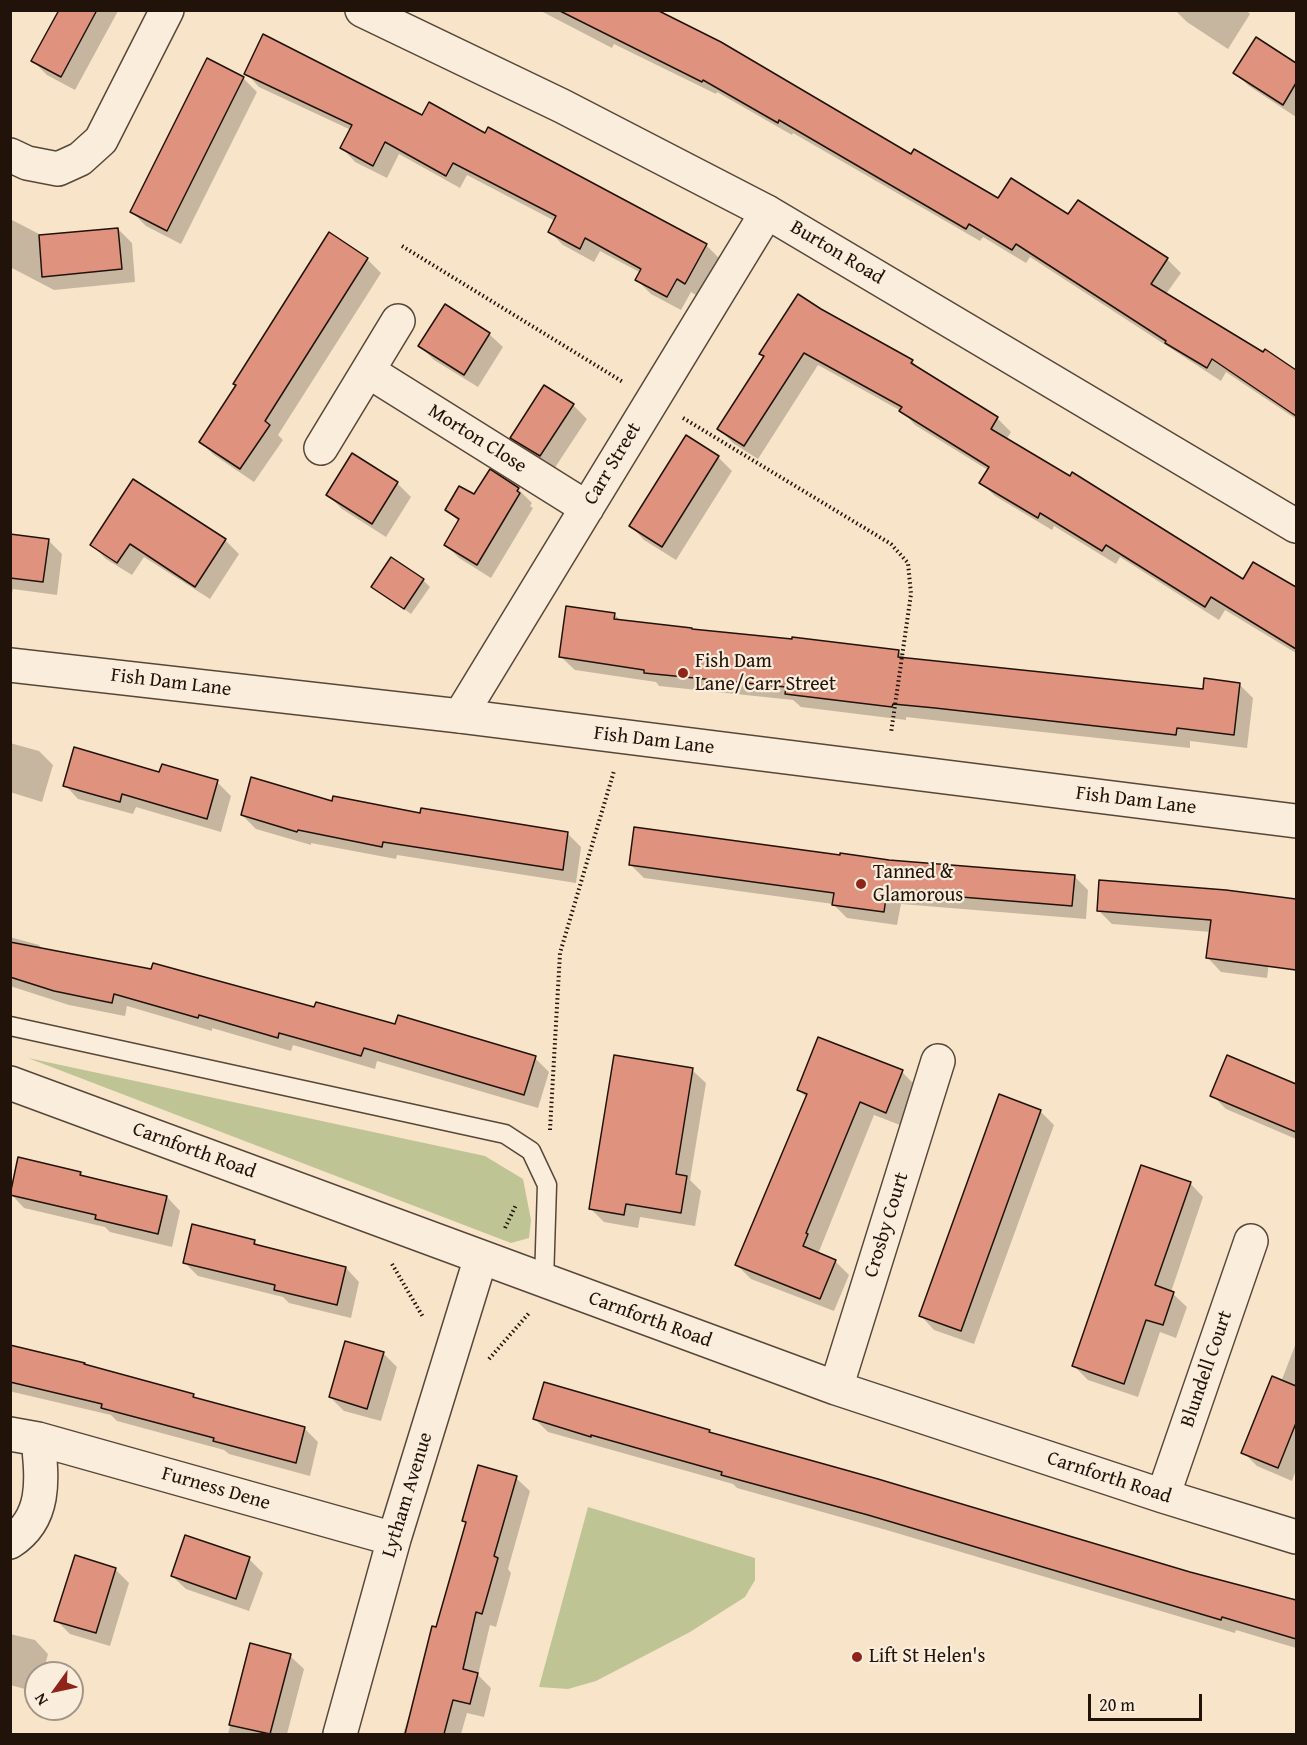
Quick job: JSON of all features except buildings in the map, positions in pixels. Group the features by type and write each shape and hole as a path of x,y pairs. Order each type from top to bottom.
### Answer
{"street":[{"path":"10,154 27,163 58,169 80,159 101,140 167,10"},
{"name":"Burton Road","path":"362,10 562,106 767,212 1296,526"},
{"name":"Carr Street","path":"460,716 767,212"},
{"path":"321,448 398,321"},
{"name":"Morton Close","path":"368,371 587,508"},
{"name":"Fish Dam Lane","path":"10,665 460,716 1296,821"},
{"name":"Crosby Court","path":"836,1388 938,1061"},
{"name":"Carnforth Road","path":"10,1083 836,1388 1163,1496 1296,1537"},
{"name":"Blundell Court","path":"1163,1496 1251,1241"},
{"name":"Lytham Avenue","path":"340,1734 394,1539 449,1362 485,1259"},
{"name":"Furness Dene","path":"24,1437 394,1539"},
{"name":"Furness Dene","path":"10,1542 21,1536 39,1506 42,1474 24,1437"}],"lane":[{"path":"10,1026 505,1134 531,1151 547,1185 544,1281"}],"path":[{"path":"402,246 891,544 908,563 911,594 886,769"},
{"path":"547,1185 560,953 624,737"},
{"path":"485,1259 536,1163"},
{"path":"392,1263 449,1362"}],"green space":[{"path":"28,1058 485,1156 523,1179 531,1220 529,1238 511,1243"},
{"path":"588,1507 755,1558 755,1580 745,1597 690,1632 596,1681 568,1689 539,1687"}],"place":[{"name":"Fish Dam Lane/Carr Street","path":"683,673"},
{"name":"Tanned & Glamorous","path":"861,884"},
{"name":"Lift St Helen's","path":"857,1657"}]}
